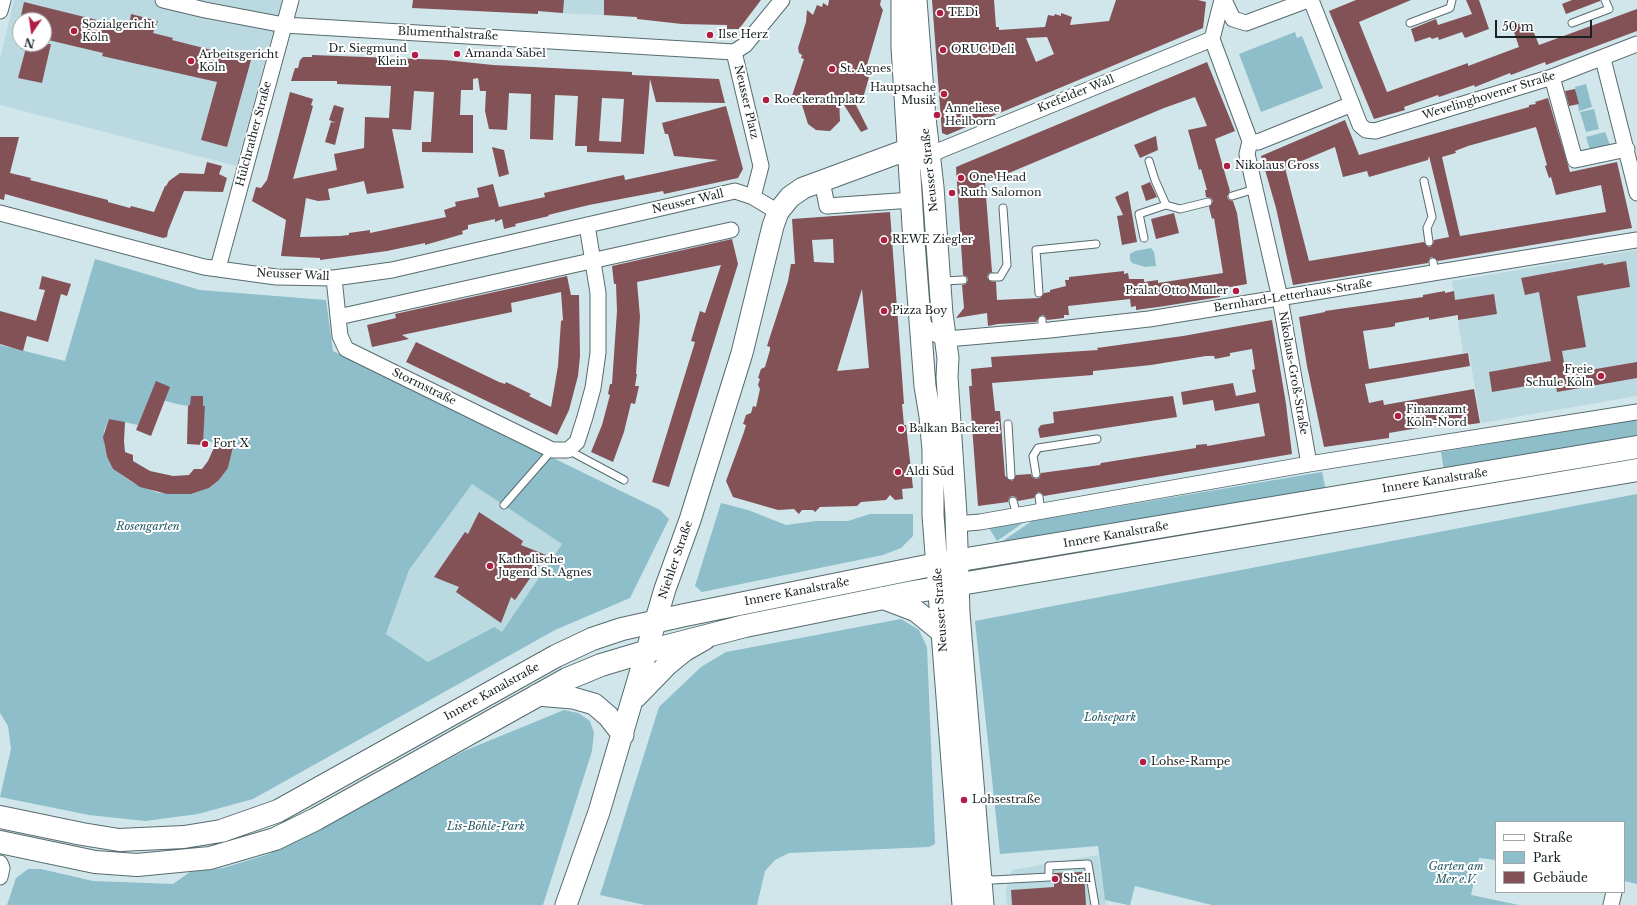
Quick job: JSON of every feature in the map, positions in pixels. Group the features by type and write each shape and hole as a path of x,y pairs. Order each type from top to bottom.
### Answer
{"main road":[{"name":"Neusser Straße","path":"902,0 902,47 910,176 924,377 933,450 933,515 948,563"},
{"name":"Neusser Straße","path":"916,0 942,314 947,339 948,358 946,377 956,524 948,563 949,586 943,633 962,763 981,876 983,905"},
{"path":"778,212 790,197 803,188 909,149 927,134"},
{"name":"Niehler Straße","path":"566,905 600,812 674,562 692,513 742,353 778,212"},
{"path":"924,377 928,372 936,370 944,374 946,377"},
{"name":"Innere Kanalstraße","path":"0,817 119,840 184,837 221,831 278,812 556,656 605,635 656,621 948,563 1637,447"},
{"name":"Innere Kanalstraße","path":"0,842 95,862 137,865 210,858 275,839 309,822 537,695 601,665 648,651 712,634 882,598 1637,470"},
{"name":"Neusser Straße","path":"949,586 959,613 963,905"},
{"path":"882,598 916,611 943,633"},
{"path":"634,698 668,664 684,651 712,634"},
{"path":"537,695 573,698 594,704 608,716 623,735"}],"street":[{"path":"0,11 3,0"},
{"name":"Blumenthalstraße","path":"163,0 284,25 734,52"},
{"name":"Hülchrather Straße","path":"218,268 291,0"},
{"name":"Neusser Platz","path":"753,197 761,166 734,52 745,45 782,0"},
{"path":"1223,0 1234,19 1246,23 1308,0"},
{"path":"1223,0 1212,39 1250,141 1258,142 1352,104"},
{"name":"Wevelinghovener Straße","path":"1311,0 1360,125 1366,130 1375,131 1552,77 1603,59 1616,51 1637,44"},
{"name":"Krefelder Wall","path":"910,176 919,164 929,156 1212,39"},
{"path":"1603,59 1637,193"},
{"path":"1552,77 1575,160 1627,149"},
{"name":"Nikolaus-Groß-Straße","path":"1250,141 1247,154 1280,298 1309,464"},
{"path":"822,181 827,206 912,200"},
{"name":"Neusser Wall","path":"0,213 204,267 276,276 334,278 392,270 735,191 753,197 778,212"},
{"path":"568,450 577,442 585,417 593,388 598,353 598,292 587,225"},
{"path":"338,317 731,230"},
{"name":"Bernhard-Letterhaus-Straße","path":"947,339 1042,326 1150,319 1280,298 1434,268 1637,240"},
{"name":"Stormstraße","path":"334,278 340,336 346,348 552,450 568,450"},
{"path":"920,316 925,327 937,335 947,339"},
{"path":"956,524 1015,508 1309,464 1637,412"},
{"path":"0,863 2,868 0,877"},
{"path":"1611,905 1614,893"}],"lane":[{"path":"1410,23 1450,8 1452,0"},
{"path":"1572,23 1609,9 1605,0"},
{"path":"1149,161 1155,180 1166,205"},
{"path":"1424,181 1432,217 1427,228 1430,242"},
{"path":"1232,196 1255,189"},
{"path":"1144,238 1139,214 1166,205 1180,209 1208,202"},
{"path":"992,277 1000,277 1007,265 1003,208"},
{"path":"1039,293 1036,250 1096,244"},
{"path":"940,282 963,280"},
{"path":"1008,424 1011,476"},
{"path":"1036,474 1033,456 1038,448 1097,439"},
{"path":"504,505 552,450"},
{"path":"568,450 624,480"},
{"path":"981,876 993,880 1048,877 1049,866 1088,864 1095,905"}],"shaded area":[{"path":"14,0 282,0 236,166 0,105 0,59"},
{"path":"541,0 638,0 637,17 540,12"},
{"path":"1637,250 1637,396 1481,423 1469,352 1463,353 1452,281"},
{"path":"472,484 562,544 502,633 493,627 428,662 386,634 409,570"},
{"name":"Shell","path":"1098,855 1106,905 1007,905 1006,889 1012,870"}],"green space":[{"path":"1295,32 1297,38 1302,36 1323,88 1261,112 1239,54"},
{"path":"1586,84 1592,107 1579,111 1575,87"},
{"path":"1594,109 1599,129 1586,132 1580,112"},
{"path":"1605,132 1611,148 1591,153 1586,137"},
{"path":"1151,248 1154,252 1156,266 1145,267 1132,263 1130,260 1130,254 1135,251"},
{"name":"Rosengarten","path":"95,259 200,290 326,300 333,351 660,510 669,519 630,598 555,630 253,799 198,814 145,821 89,815 0,797 11,749 8,726 0,713 0,345 65,361","holes":["151,394 177,404 188,406 205,406 203,440 233,447 228,468 219,480 209,488 191,494 158,493 133,483 113,469 107,457 104,444 104,431 109,419 138,425","472,484 562,544 502,632 494,627 428,662 386,634 409,570"]},
{"path":"1637,419 1637,438 1444,471 1441,452"},
{"path":"1322,472 1326,491 998,544 1032,521"},
{"name":"Lohsepark","path":"1637,494 1637,884 1625,881 1625,821 1495,821 1495,860 1479,858 1471,895 1519,905 1212,905 1135,886 1130,905 1105,900 1098,846 1000,854 975,621"},
{"path":"721,503 748,510 786,525 816,521 848,521 870,514 913,514 913,536 901,548 883,555 702,592 695,586"},
{"path":"1023,523 997,541 989,528"},
{"path":"901,619 919,630 927,647 935,844 929,847 789,853 775,860 765,871 757,905 645,905 600,895 659,707 701,667 726,652"},
{"name":"Lis-Böhle-Park","path":"564,710 578,713 590,721 594,733 592,751 543,905 7,905 16,878 28,869 41,869 93,881 173,884 190,872 223,868 269,854 464,751"}],"building":[{"path":"413,0 564,0 563,13 538,11 538,14 412,8"},
{"path":"604,0 761,0 739,29 727,29 727,25 682,24 637,19 637,17 604,15"},
{"name":"St. Agnes","path":"829,0 881,0 880,5 883,10 864,75 869,77 862,102 853,99 868,129 861,132 839,97 840,121 830,131 816,130 808,124 802,105 793,103 792,96 804,59 801,58 802,55 799,53 798,48 806,22 807,10 813,15 817,5 822,7 823,3 828,6"},
{"path":"932,0 994,0 996,27 999,27 999,30 1045,27 1048,15 1054,16 1055,14 1061,16 1061,13 1072,17 1070,25 1109,21 1116,0 1198,0 1206,2 1203,28 947,135 942,133","holes":["1047,37 1054,54 1036,62 1026,38"]},
{"path":"1356,0 1411,0 1359,22 1387,92 1468,63 1468,66 1519,47 1512,26 1522,23 1523,25 1530,23 1539,45 1637,9 1637,31 1546,65 1545,62 1511,75 1510,73 1475,87 1474,85 1439,97 1438,95 1404,107 1405,110 1374,119 1329,11"},
{"path":"1466,0 1479,0 1489,29 1465,38 1462,32 1439,40 1438,37 1432,39 1430,37 1415,42 1411,29 1436,19 1438,25 1472,14"},
{"path":"1572,0 1600,1 1566,14 1562,4"},
{"path":"24,2 129,28 131,14 158,21 153,33 173,38 172,40 251,60 227,147 201,140 217,82 102,56 103,53 52,41 52,12 22,12"},
{"path":"25,52 49,52 42,83 18,78"},
{"path":"312,55 445,60 493,65 632,72 632,75 719,79 725,103 656,102 650,79 644,154 587,152 587,146 575,146 578,96 555,95 553,140 530,139 531,94 509,93 507,130 489,129 485,111 486,91 480,91 478,78 473,79 473,90 461,90 460,115 473,115 473,153 422,152 422,142 431,142 434,92 414,91 411,130 392,129 404,188 367,194 364,181 328,189 330,200 318,201 306,198 300,237 340,236 370,230 370,233 446,217 444,210 456,206 455,202 479,197 477,188 493,184 499,207 545,197 544,193 614,177 624,175 625,180 718,160 674,156 668,134 665,134 662,123 726,106 743,169 738,178 664,194 663,191 589,205 515,224 516,226 504,229 502,219 495,222 495,219 468,225 468,229 462,231 463,234 425,245 425,243 387,251 320,260 320,258 281,256 286,220 252,201 256,187 261,188 267,180 290,92 313,99 311,105 313,106 293,179 337,170 334,154 364,148 365,117 389,118 391,86 337,84 337,81 291,81 295,68 298,68 300,60 303,57 312,57","holes":["602,98 624,99 621,142 599,141"]},
{"path":"1207,62 1235,131 1215,139 1230,191 1227,197 1229,200 1233,201 1237,213 1247,284 1219,289 1220,297 1136,310 1136,306 1131,307 1130,299 1068,306 1069,315 1064,315 1064,318 1047,320 1045,316 1042,315 1036,322 988,326 987,313 956,318 964,308 962,285 966,284 968,280 967,277 963,275 956,167","holes":["1195,97 1207,126 1188,130 1199,170 1201,169 1207,190 1205,190 1206,197 1211,198 1213,201 1209,207 1212,219 1214,218 1223,273 1158,283 1158,280 1144,282 1144,279 1129,279 1128,273 1124,274 1124,271 1069,277 1069,280 1065,280 1066,286 1050,290 1050,292 1044,293 1040,298 997,300 996,282 990,281 987,277 989,273 995,272 992,272 985,183 1164,108"]},
{"path":"1575,89 1579,104 1569,106 1565,91"},
{"path":"1548,98 1570,172 1617,162 1632,228 1438,261 1432,257 1428,263 1293,285 1276,208 1261,156 1345,120 1359,155 1529,107 1529,105 1536,104 1535,102","holes":["1536,127 1547,165 1545,166 1549,178 1551,177 1556,195 1601,185 1606,212 1460,236 1442,157 1456,153 1455,151 1468,146","1335,147 1343,177 1367,171 1369,177 1428,160 1429,156 1449,237 1434,240 1430,247 1424,242 1309,261 1285,168"]},
{"path":"334,105 344,108 335,145 325,142 331,122 336,123 329,120"},
{"path":"1156,136 1158,150 1140,158 1134,145"},
{"path":"0,137 19,137 10,173 31,178 30,180 108,200 108,202 130,208 131,206 154,212 165,186 169,181 180,173 204,174 207,162 222,166 219,174 227,178 223,192 184,191 167,237 163,238 5,194 4,200 0,199"},
{"path":"492,147 504,150 509,174 499,177"},
{"path":"1150,182 1157,197 1146,201 1141,186"},
{"path":"1128,191 1137,242 1122,245 1117,216 1123,215 1115,197"},
{"path":"890,212 904,404 902,404 904,425 906,425 913,488 902,489 903,499 895,500 890,495 886,500 861,502 857,506 820,507 815,512 813,510 802,510 799,514 794,509 778,510 733,497 726,481 744,432 746,425 743,424 746,415 751,413 753,406 756,407 760,389 758,385 760,379 758,378 761,369 765,367 770,350 770,347 767,346 788,281 791,264 795,264 792,219","holes":["833,239 834,263 814,262 812,240","862,289 869,368 837,371"]},
{"path":"1174,213 1179,233 1156,239 1151,219"},
{"path":"732,239 738,264 669,487 652,482 695,342 691,341 700,311 705,313 721,265 637,282 640,317 635,386 639,386 635,404 631,403 624,432 613,462 591,452 602,425 610,395 608,394 610,384 612,384 617,311 616,284 614,284 612,266"},
{"path":"1626,261 1630,287 1577,296 1586,347 1562,351 1566,374 1637,362 1637,378 1557,392 1555,381 1492,392 1489,372 1551,361 1539,292 1525,295 1521,278 1603,263 1604,265"},
{"path":"42,276 71,284 67,296 61,294 48,342 27,336 23,351 0,344 0,311 36,321 45,290 39,289"},
{"path":"567,276 571,295 579,295 580,356 578,376 569,410 557,435 406,362 416,342 499,382 505,384 506,382 531,394 529,396 551,407 558,366 561,321 563,320 561,292 511,303 512,312 402,335 409,339 372,347 367,325 396,318 395,314"},
{"path":"1445,291 1445,293 1454,291 1455,300 1494,294 1497,314 1458,320 1458,315 1429,320 1429,317 1395,323 1395,326 1391,327 1363,331 1369,369 1468,353 1470,366 1365,384 1369,403 1383,400 1384,405 1474,389 1480,423 1465,425 1464,420 1389,433 1389,438 1324,447 1307,366 1299,317 1325,311 1423,297 1423,295"},
{"path":"1272,320 1286,404 1292,454 1044,496 1038,492 1034,498 1018,501 1016,497 1012,496 1009,498 1008,502 978,506 969,386 972,386 971,369 992,367 991,357 1098,350 1097,348 1183,336","holes":["1252,349 1255,369 1252,370 1256,392 1236,396 1233,383 1181,392 1183,405 1213,400 1215,411 1259,403 1265,436 1207,446 1207,444 1196,445 1196,448 1101,463 1100,465 1041,473 1039,478 1036,479 1032,477 1031,474 1016,475 1012,481 1005,476 1000,411 995,411 992,383 1093,375 1093,371 1151,365 1206,356 1214,356 1215,359 1230,356 1230,353"]},
{"path":"156,381 170,387 151,436 136,430"},
{"path":"191,396 203,396 203,406 205,406 203,445 187,444 188,406 190,405"},
{"path":"1173,396 1177,417 1040,438 1038,429 1041,425 1054,423 1053,412"},
{"name":"Fort X","path":"109,419 125,422 125,452 133,455 133,461 150,471 173,476 189,475 194,469 202,469 208,461 216,443 233,447 228,468 219,480 209,488 191,494 167,494 140,487 113,469 107,457 103,437"},
{"name":"Katholische Jugend St. Agnes","path":"479,512 523,541 521,545 546,555 515,600 511,597 501,623 456,592 459,587 434,577 465,532 468,534"},
{"path":"1084,872 1086,905 1012,905 1011,890 1054,887 1054,873"}],"place":[{"name":"TEDi","path":"940,13"},
{"name":"Sozialgericht Köln","path":"74,31"},
{"name":"Ilse Herz","path":"710,35"},
{"name":"ORUC Deli","path":"943,50"},
{"name":"Amanda Sabel","path":"457,54"},
{"name":"Dr. Siegmund Klein","path":"415,55"},
{"name":"Arbeitsgericht Köln","path":"191,61"},
{"name":"St. Agnes","path":"832,69"},
{"name":"Hauptsache Musik","path":"944,94"},
{"name":"Roeckerathplatz","path":"766,100"},
{"name":"Anneliese Heilborn","path":"937,115"},
{"name":"Nikolaus Gross","path":"1227,166"},
{"name":"One Head","path":"961,178"},
{"name":"Ruth Salomon","path":"952,193"},
{"name":"REWE Ziegler","path":"884,240"},
{"name":"Prälat Otto Müller","path":"1236,291"},
{"name":"Pizza Boy","path":"884,311"},
{"name":"Freie Schule Köln","path":"1601,376"},
{"name":"Finanzamt Köln-Nord","path":"1398,416"},
{"name":"Balkan Bäckerei","path":"901,429"},
{"name":"Fort X","path":"205,444"},
{"name":"Aldi Süd","path":"898,472"},
{"name":"Katholische Jugend St. Agnes","path":"490,566"},
{"name":"Lohse-Rampe","path":"1143,762"},
{"name":"Lohsestraße","path":"964,800"},
{"name":"Shell","path":"1055,879"}],"park label":[{"name":"Garten am Mer e.V.","path":"1456,873"}]}
